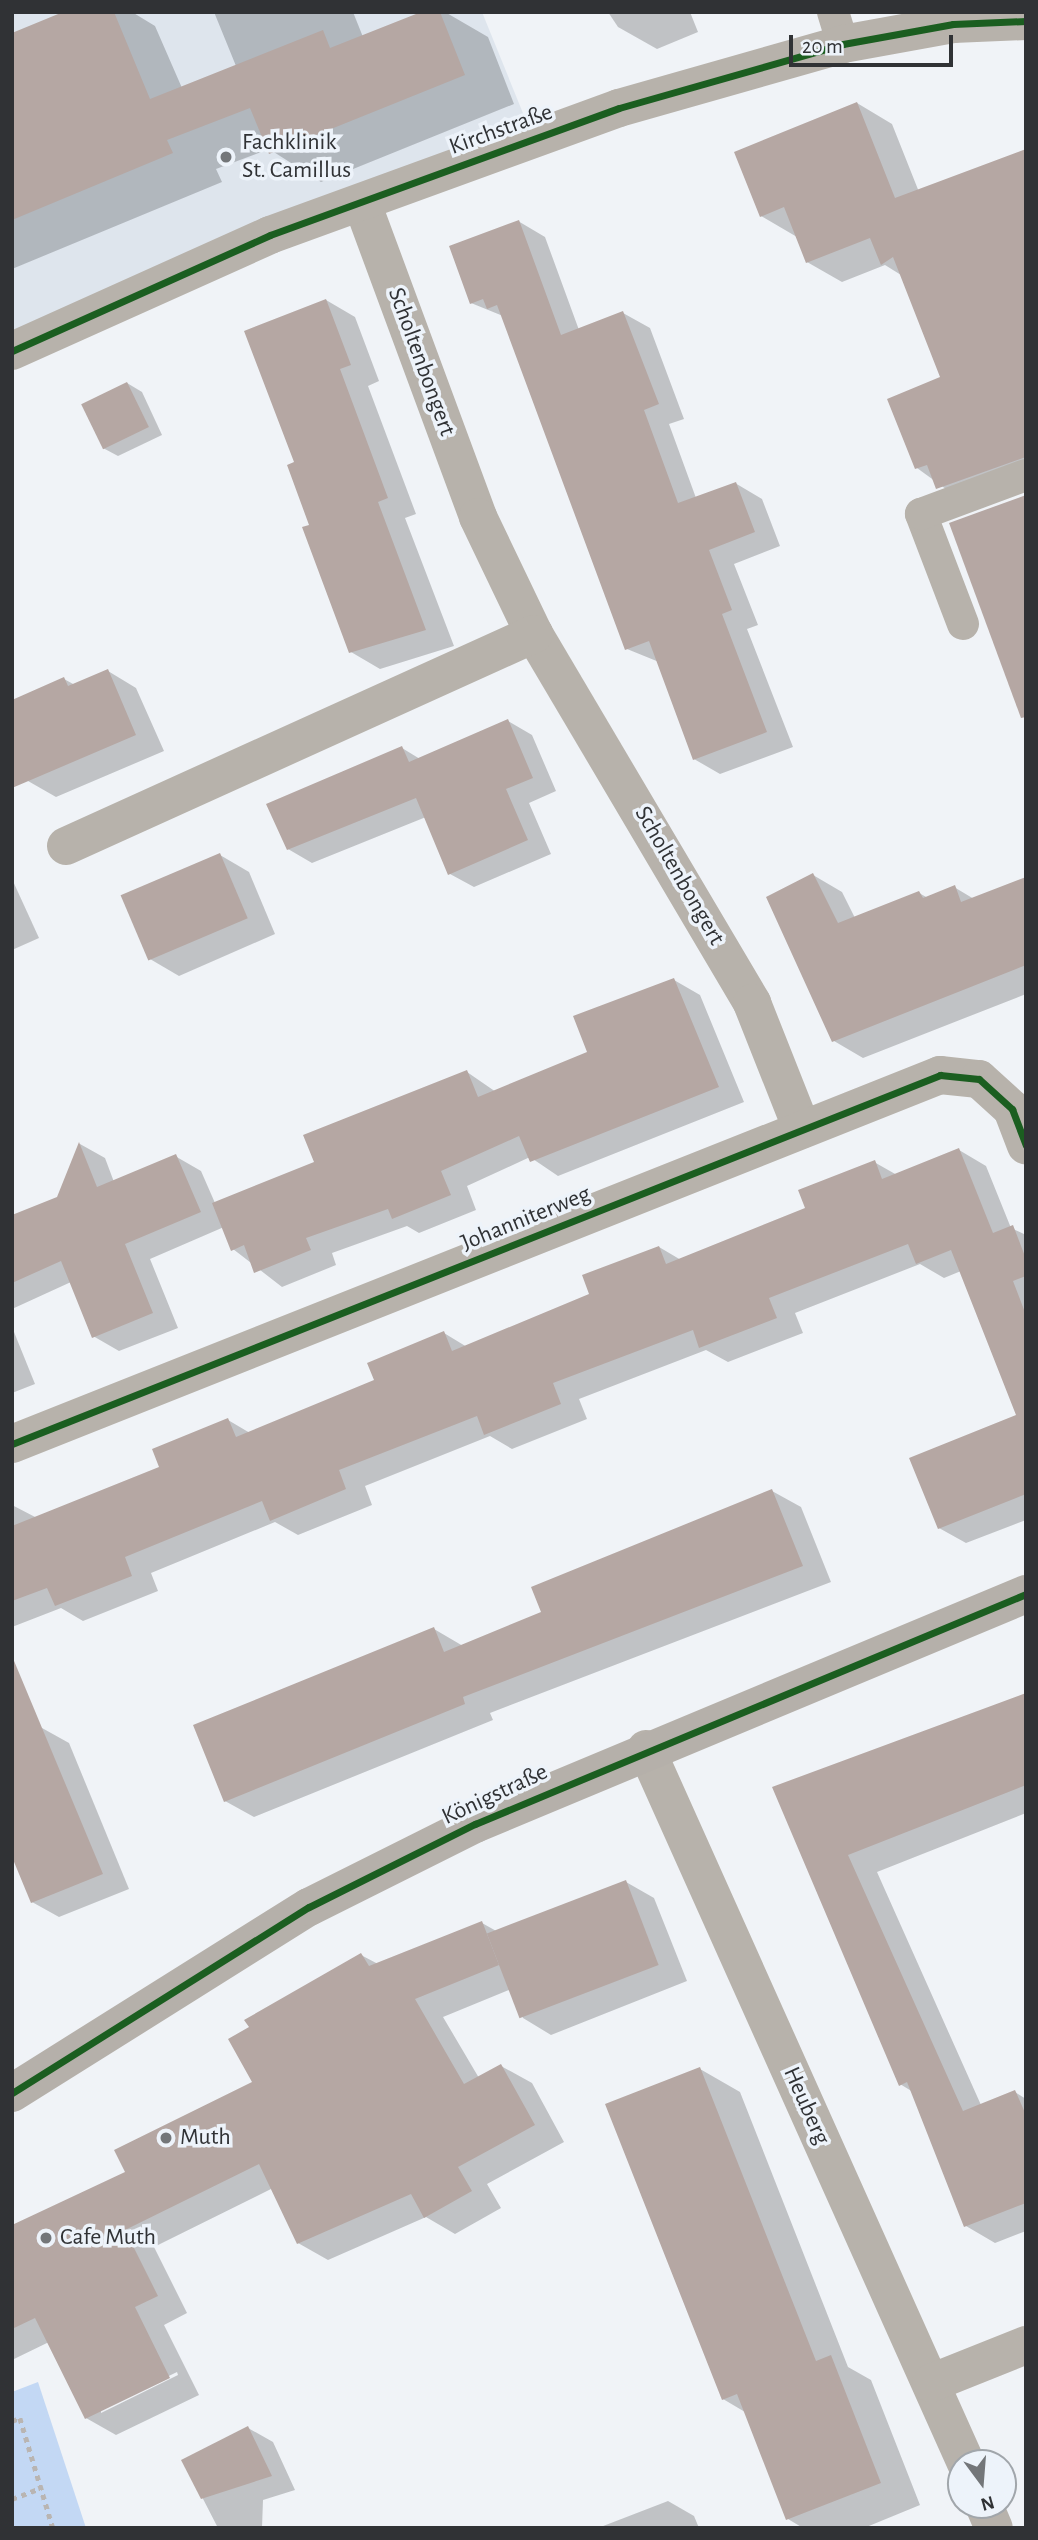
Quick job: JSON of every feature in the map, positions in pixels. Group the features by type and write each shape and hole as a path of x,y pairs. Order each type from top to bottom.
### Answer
{"street":[{"name":"Kirchstraße","path":"12,351 270,235 838,28 1026,21"},
{"name":"Scholtenbongert","path":"362,203 478,517 534,634 752,1003 802,1129"},
{"path":"66,846 534,634"},
{"name":"Johanniterweg","path":"12,1444 940,1075 979,1079 1012,1109 1026,1145"},
{"name":"Königstraße","path":"15,2083 309,1908 646,1749 1026,1594"},
{"name":"Heuberg","path":"646,1749 960,2449"},
{"path":"931,2383 1026,2345"}],"lane":[{"path":"963,624 921,514 1026,475"}],"path":[{"path":"12,2421 20,2418 53,2528"},
{"path":"12,2499 41,2488"}],"shaded area":[{"name":"Fachklinik St. Camillus","path":"12,12 482,12 527,123 12,341"},
{"path":"38,2382 86,2528 12,2528 12,2392"}],"building":[{"path":"63,12 114,12 150,99 323,30 330,48 421,12 440,12 465,75 269,154 250,108 167,140 173,153 12,220 12,33"},
{"path":"857,102 895,198 1026,149 1026,457 936,489 927,465 915,469 887,399 940,377 893,257 881,265 870,238 806,263 784,207 760,217 734,152"},
{"path":"519,220 561,335 623,311 659,404 644,410 678,503 736,482 755,532 709,550 732,610 722,614 767,732 693,760 649,641 625,650 497,305 487,309 483,299 470,304 449,246"},
{"path":"326,299 351,365 340,369 388,498 378,502 426,630 349,653 302,527 309,525 287,465 294,462 244,331"},
{"path":"127,382 149,427 103,449 81,404"},
{"path":"1026,495 1026,717 1021,718 949,523"},
{"path":"108,669 136,735 12,788 12,700 64,677 68,686"},
{"path":"508,719 533,778 506,789 528,840 448,875 416,798 287,850 266,804 402,746 409,762"},
{"path":"220,853 248,918 148,961 121,895"},
{"path":"813,873 838,923 919,891 923,898 955,885 961,902 1026,877 1026,965 832,1042 766,897"},
{"path":"674,978 719,1087 530,1162 519,1136 441,1171 451,1195 392,1219 388,1209 306,1238 311,1250 254,1273 244,1245 231,1251 212,1203 314,1162 303,1135 467,1070 478,1097 587,1052 573,1016"},
{"path":"79,1142 97,1187 176,1154 201,1212 125,1244 153,1313 92,1338 61,1261 12,1283 12,1215 57,1197"},
{"path":"959,1148 993,1233 1013,1225 1026,1259 1026,1276 1013,1281 1026,1315 1026,1494 938,1529 909,1458 1016,1415 951,1250 916,1264 908,1244 769,1298 777,1318 699,1348 693,1330 553,1383 561,1404 484,1435 477,1416 339,1470 346,1489 270,1521 262,1501 125,1557 132,1576 55,1606 47,1588 12,1601 12,1526 159,1467 152,1449 228,1418 236,1437 374,1380 367,1363 444,1331 452,1351 589,1294 582,1275 659,1246 666,1264 805,1208 798,1190 875,1160 882,1179"},
{"path":"772,1489 803,1566 463,1697 465,1704 224,1802 193,1725 434,1627 444,1652 541,1612 531,1587"},
{"path":"12,1656 103,1874 31,1903 12,1857"},
{"path":"1026,1693 1026,1785 848,1855 963,2111 1015,2090 1026,2115 1026,2203 964,2227 907,2082 899,2086 772,1787"},
{"path":"626,1880 659,1965 520,2018 487,1933"},
{"path":"482,1921 499,1965 415,1999 464,2084 501,2064 535,2125 458,2167 472,2191 424,2218 411,2194 297,2244 259,2164 125,2230 158,2296 135,2307 170,2378 85,2419 35,2318 12,2329 12,2225 125,2172 114,2150 252,2082 228,2039 249,2027 244,2020 361,1953 369,1966"},
{"path":"700,2067 816,2361 831,2355 881,2483 786,2520 737,2394 722,2400 605,2104"},
{"path":"248,2426 272,2476 201,2499 181,2460"}],"cycle path":[{"path":"12,351 270,235 619,108 843,44 953,24 1026,21"},
{"path":"12,1444 940,1075 979,1079 1012,1109 1026,1145"},
{"path":"12,2093 309,1907 475,1824 1026,1594"}],"place":[{"name":"Fachklinik St. Camillus","path":"226,157"},
{"name":"Muth","path":"166,2138"},
{"name":"Cafe Muth","path":"46,2238"}]}
